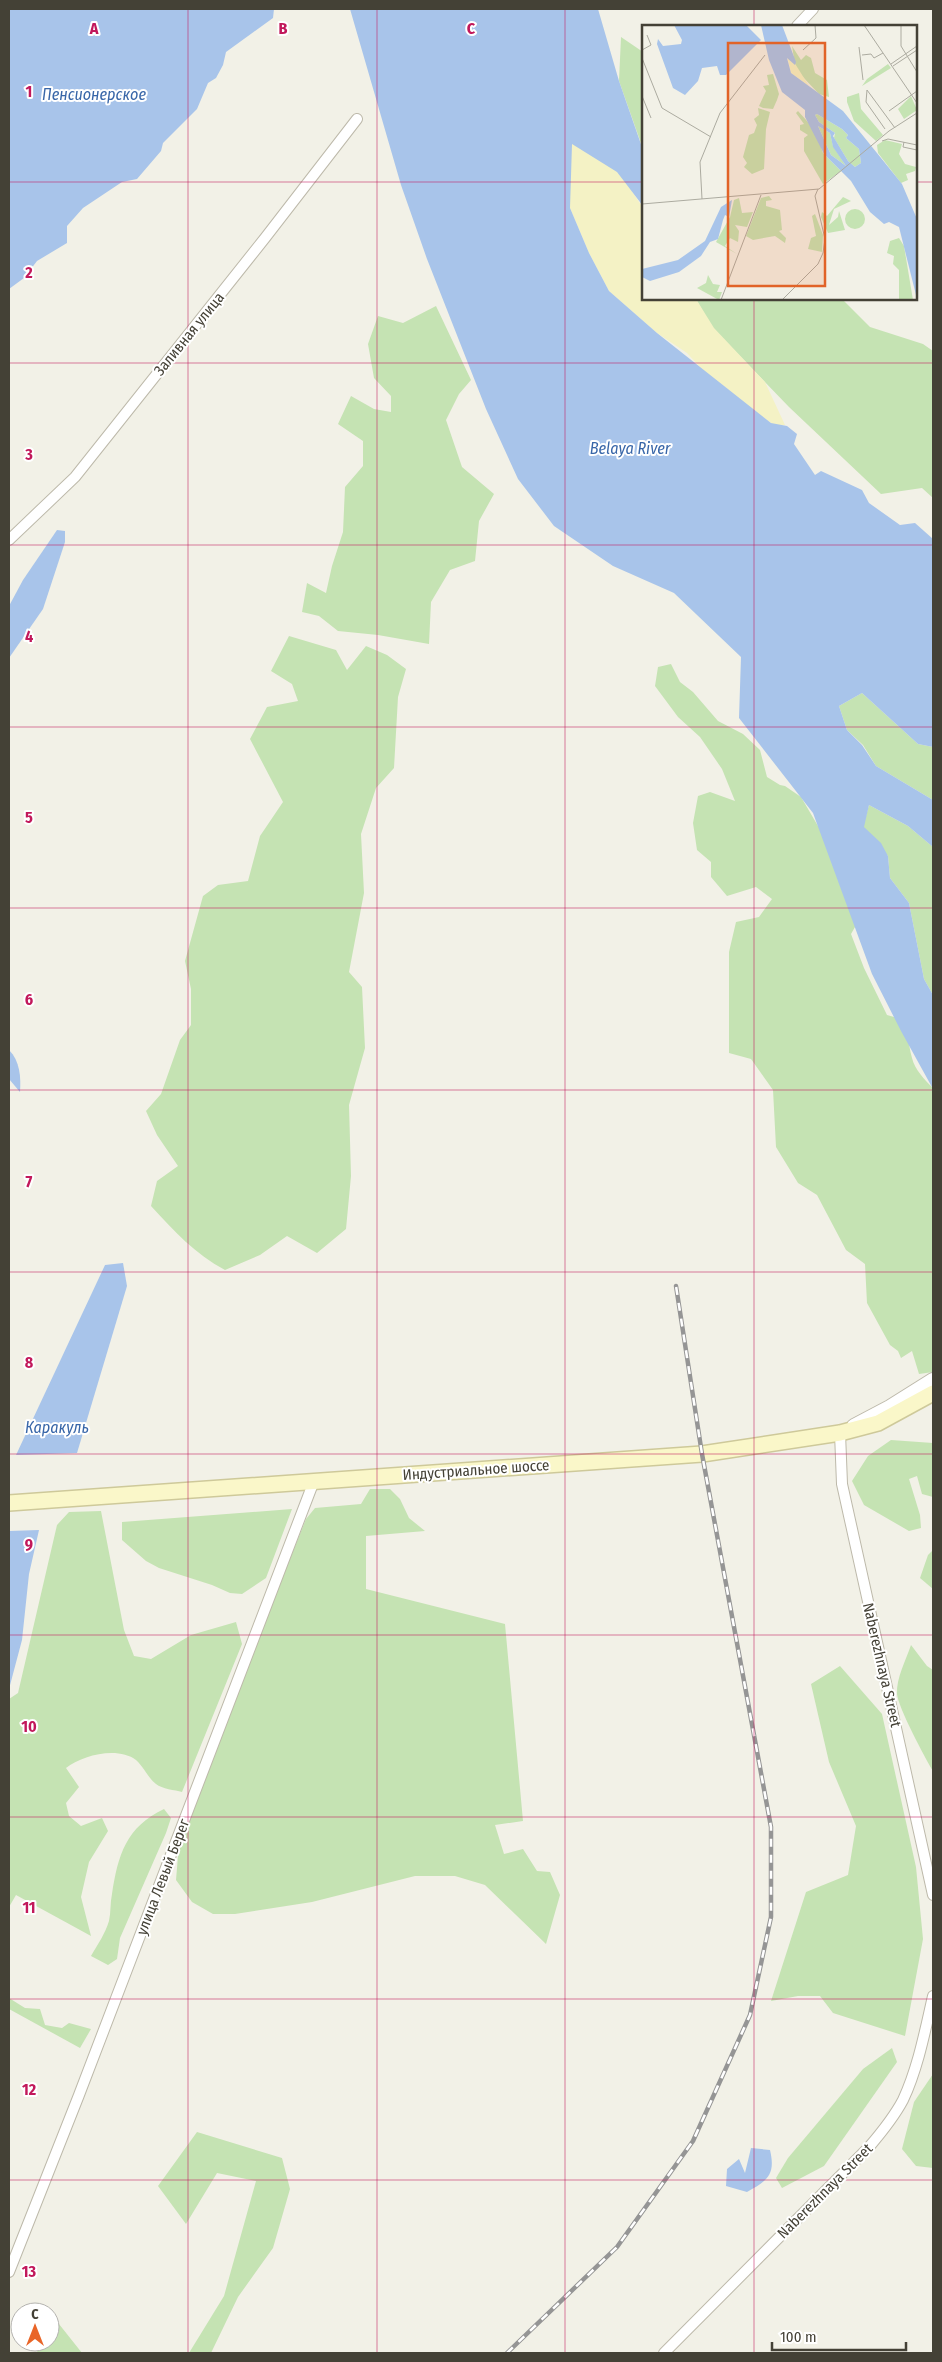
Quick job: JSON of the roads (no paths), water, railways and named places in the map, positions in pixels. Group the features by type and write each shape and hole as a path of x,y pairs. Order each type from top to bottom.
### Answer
{"main road":[{"name":"Индустриальное шоссе","path":"9,1502 702,1454 840,1433 878,1423 933,1393"}],"street":[{"path":"799,25 813,9"},
{"name":"Заливная улица","path":"9,540 56,492 75,477 265,238 357,118"},
{"path":"840,1433 890,1407 933,1380"},
{"name":"Naberezhnaya Street","path":"840,1433 842,1484 933,1894"},
{"name":"улица Левый Берег","path":"9,2272 83,2086 314,1481"},
{"name":"Naberezhnaya Street","path":"664,2353 869,2148 888,2124 903,2100 923,2044 933,1996"}],"water":[{"name":"Пенсионерское","path":"9,9 274,9 273,18 226,52 223,65 216,78 208,83 197,109 163,143 161,151 137,179 122,182 83,208 67,226 67,243 37,261 24,278 9,289"},
{"name":"Belaya River","path":"350,9 598,9 619,81 642,147 642,205 617,172 572,144 570,208 589,253 609,291 657,333 771,423 787,426 797,434 794,444 815,475 821,471 862,490 869,503 900,525 915,523 933,539 933,747 918,744 862,693 839,706 847,730 862,745 876,766 933,800 933,847 908,826 869,805 864,827 881,843 888,856 890,878 909,903 924,979 933,995 933,1089 872,974 813,813 739,718 741,657 674,593 613,566 554,526 518,479 486,409 427,259 401,185"},
{"path":"57,530 65,531 65,542 43,609 9,658 9,606 23,580"},
{"path":"9,1050 16,1059 19,1070 20,1092 9,1079"},
{"name":"Каракуль","path":"123,1263 127,1286 77,1453 16,1455 105,1265"},
{"path":"39,1530 29,1574 22,1640 9,1689 9,1531"},
{"path":"751,2148 770,2150 772,2166 768,2176 760,2184 747,2192 726,2186 727,2169 739,2159 745,2173"}],"railway":[{"path":"507,2353 617,2247 693,2141 750,2015 771,1917 771,1827 702,1454 676,1286"}]}
